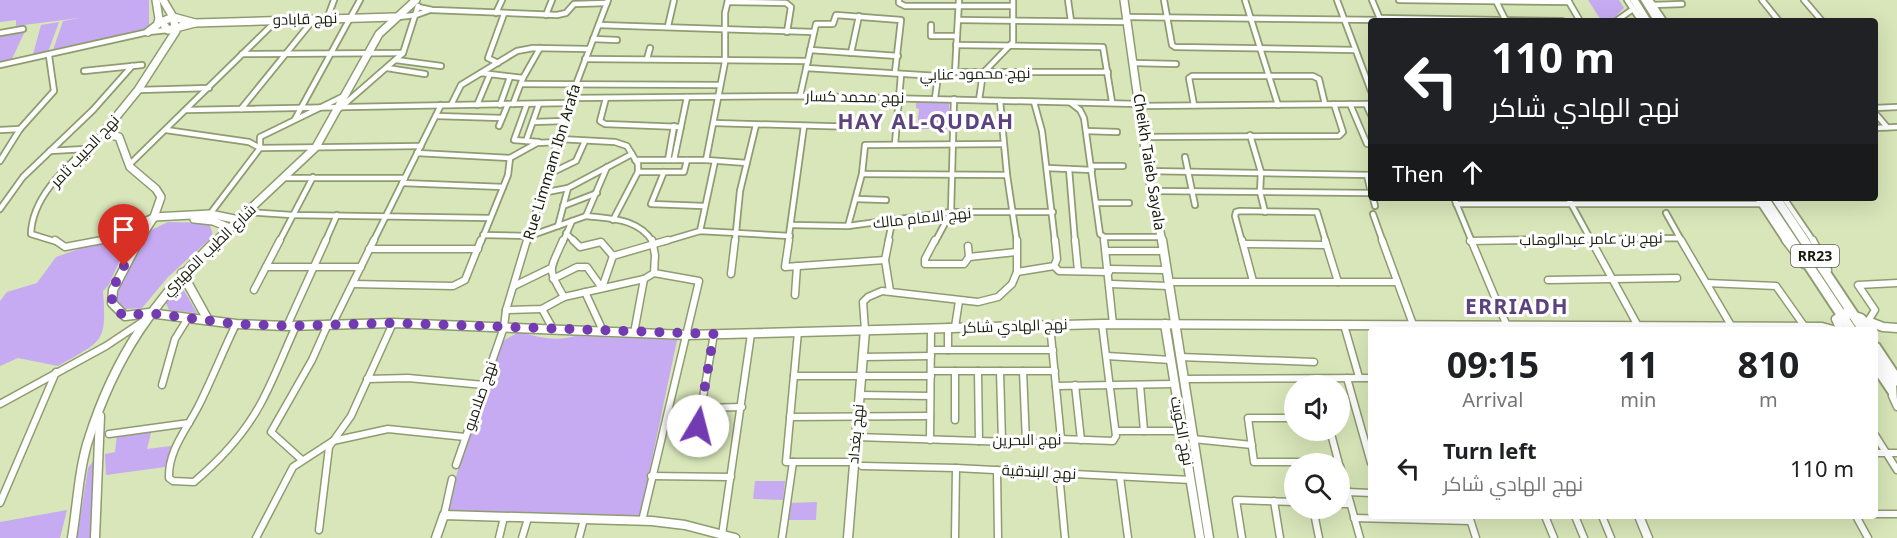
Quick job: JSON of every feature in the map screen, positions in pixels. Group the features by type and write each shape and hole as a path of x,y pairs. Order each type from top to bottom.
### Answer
{"highway":[{"path":"1645,0 1656,18"},
{"path":"1634,4 1645,18"},
{"name":"RR23","path":"1763,201 1817,277 1838,316 1849,327"},
{"name":"RR23","path":"1778,201 1830,280 1862,321"},
{"path":"1878,352 1897,381"},
{"path":"1878,368 1897,397"}],"street":[{"path":"156,0 160,21 172,38"},
{"path":"163,0 177,29"},
{"path":"327,19 334,0"},
{"path":"295,119 360,0"},
{"path":"496,13 502,0"},
{"path":"546,15 552,0"},
{"path":"668,26 674,0"},
{"path":"899,0 899,3 905,6 942,3 1013,6"},
{"path":"979,100 983,73 1013,42 1013,0"},
{"path":"1068,0 1071,21"},
{"name":"Cheikh Taieb Sayala","path":"1125,0 1148,171 1169,284 1170,324"},
{"path":"1164,0 1172,45 1175,47 1355,50"},
{"path":"1245,0 1248,18 1278,105"},
{"path":"1337,0 1368,83"},
{"path":"1372,0 1380,18"},
{"path":"1399,0 1497,3 1569,1 1578,18"},
{"path":"1628,0 1634,4 1640,18"},
{"path":"1650,0 1662,18"},
{"path":"1766,0 1762,0 1777,18"},
{"path":"1804,0 1819,18"},
{"path":"340,108 404,53 416,15 416,2 432,10 546,15 564,14 575,4 608,1"},
{"name":"Rue Limmam Ibn Arafa","path":"504,327 506,310 570,101 608,1"},
{"path":"706,160 725,62 725,13 728,1 786,3 791,7 787,32"},
{"name":"شارع الطيب المهيري","path":"72,538 88,440 114,375 147,316 182,273 316,147 340,108 379,34 395,17 416,2"},
{"path":"955,72 960,20 959,3"},
{"path":"1497,3 1504,18"},
{"path":"1620,18 1634,4"},
{"path":"1653,5 1682,4"},
{"name":"نهج قابادو","path":"195,23 395,17 416,15 432,10"},
{"path":"498,63 488,58 504,14"},
{"path":"800,96 816,24 833,24 836,15 901,20 895,72"},
{"path":"851,53 859,16"},
{"path":"147,32 160,21 173,17 195,23"},
{"path":"960,20 1071,21 1168,17 1368,19"},
{"path":"241,109 314,19"},
{"path":"129,165 277,20"},
{"path":"0,65 50,56 147,32 177,29 195,23"},
{"path":"599,25 813,32"},
{"path":"931,25 931,36 957,36"},
{"name":"نهج الحبيب ثامر","path":"150,220 88,244 65,247 53,238 31,234 34,216 51,185 103,134 138,90 177,29"},
{"path":"0,33 23,30"},
{"path":"593,39 616,40"},
{"path":"956,45 1103,47 1112,102"},
{"path":"499,126 540,48"},
{"path":"451,105 461,85 517,51 540,48 589,49"},
{"path":"647,59 650,48"},
{"path":"810,50 898,56"},
{"path":"242,54 404,53"},
{"path":"0,161 20,129 54,91 50,56"},
{"path":"585,59 808,61"},
{"path":"396,60 441,66"},
{"path":"1134,63 1176,64"},
{"path":"84,71 142,65"},
{"path":"0,210 8,195 26,172 99,105 132,66"},
{"path":"387,68 425,74"},
{"name":"نهج محمود عنابي","path":"806,68 938,76 955,72 1108,72"},
{"path":"481,73 523,78"},
{"path":"477,105 490,74"},
{"path":"895,144 901,75"},
{"path":"935,98 938,76"},
{"path":"500,105 510,77"},
{"path":"1194,105 1189,77 1317,77 1325,104"},
{"path":"352,85 359,86 369,83"},
{"path":"521,84 719,85"},
{"path":"138,90 209,88"},
{"path":"249,142 347,94"},
{"name":"نهج محمد كسار","path":"186,110 539,104 606,98 717,96 935,98 1112,102 1139,105 1368,104"},
{"path":"671,160 677,127 687,97"},
{"path":"606,98 600,121 605,124 677,127"},
{"path":"954,99 951,212 925,259 925,264 964,264 969,257 968,246"},
{"path":"865,330 863,302 873,294 890,291 978,302 998,297 1012,284 1017,272 1017,234 1006,175 1000,101"},
{"path":"1034,102 1042,131 1053,212 1057,259 1054,266"},
{"path":"1068,102 1082,113 1086,131 1100,234 1104,237 1109,270 1113,324"},
{"path":"527,104 514,140 623,144 632,154 639,167 638,172 613,220"},
{"path":"526,141 539,104"},
{"path":"1143,137 1343,135 1334,104"},
{"path":"1350,104 1368,142"},
{"path":"302,460 270,432 353,284 441,105"},
{"path":"1878,108 1897,107"},
{"path":"436,116 502,118"},
{"path":"1878,116 1887,127"},
{"path":"533,122 564,121"},
{"path":"714,123 859,127"},
{"path":"731,274 740,191 756,125"},
{"path":"804,126 785,267 885,260"},
{"path":"1878,128 1897,127"},
{"path":"0,129 20,129"},
{"path":"166,130 249,142 260,148 421,146"},
{"path":"1086,131 1117,132"},
{"path":"103,134 113,134 121,139 129,165 138,177 159,192 160,203 150,220"},
{"path":"1250,135 1261,172 1260,192 1265,212"},
{"path":"210,214 260,148 260,136"},
{"path":"547,176 576,161 585,141"},
{"path":"417,153 510,158 539,142"},
{"path":"848,226 862,174 865,145 1003,144"},
{"path":"50,151 86,149"},
{"path":"542,193 568,188 632,154"},
{"path":"1185,157 1195,205"},
{"path":"353,284 459,285 469,276 511,167 510,158"},
{"path":"635,160 706,160 747,163"},
{"path":"638,172 684,172 687,160"},
{"path":"700,231 714,161"},
{"path":"1047,168 1123,166"},
{"path":"586,216 607,167"},
{"path":"1069,169 1078,271"},
{"path":"1148,171 1368,175"},
{"path":"664,172 651,204 704,206"},
{"path":"862,174 1006,175"},
{"path":"254,290 313,177"},
{"path":"284,178 403,180 503,187"},
{"path":"558,226 568,188"},
{"path":"1152,190 1368,193"},
{"path":"563,206 597,193"},
{"path":"0,195 8,195"},
{"path":"856,199 886,200"},
{"path":"1374,201 1376,206"},
{"path":"1507,326 1455,201 1763,201"},
{"path":"1570,201 1638,326"},
{"path":"1786,201 1821,254 1830,280"},
{"path":"1097,203 1129,203"},
{"path":"248,212 490,218"},
{"name":"نهج الامام مالك","path":"792,225 848,226 951,212 1053,212"},
{"path":"1253,281 1236,212 1317,212 1338,282"},
{"path":"1666,213 1680,238"},
{"path":"150,220 210,214 239,220"},
{"path":"1373,214 1414,327"},
{"path":"236,324 177,445 168,473 169,478 173,481 194,482 205,473 261,403 337,215"},
{"path":"483,235 530,236 586,216 613,220 644,228 653,243 654,273"},
{"path":"150,220 206,220 230,228"},
{"name":"نهج الهادي شاكر","path":"150,220 126,262 111,297 115,309 125,316 291,326 393,323 687,335 1102,324 1391,327"},
{"path":"564,297 553,279 551,268 572,221"},
{"path":"885,221 891,227 885,260 890,291"},
{"path":"613,256 700,231 790,236"},
{"path":"566,233 580,247 601,242 613,256"},
{"path":"1104,237 1161,237"},
{"name":"نهج بن عامر عبدالوهاب","path":"1470,241 1680,238 1733,327"},
{"path":"1244,244 1325,244"},
{"path":"369,249 478,249"},
{"path":"1106,251 1163,250"},
{"path":"969,257 1016,252"},
{"path":"602,288 613,256"},
{"path":"795,295 797,266"},
{"path":"1054,266 1059,271 1166,270"},
{"path":"1017,272 1054,266"},
{"path":"266,267 361,267"},
{"path":"553,279 577,267 587,267 602,288"},
{"path":"514,286 551,268"},
{"path":"182,273 208,321"},
{"path":"506,310 542,309 564,297 644,279 654,273 699,282 642,521"},
{"path":"1548,280 1677,278"},
{"path":"634,333 644,279"},
{"path":"1110,284 1253,281 1396,282"},
{"path":"1707,283 1776,286 1805,327"},
{"path":"1862,321 1875,310 1858,285 1897,283"},
{"path":"585,292 603,331"},
{"path":"948,350 959,301"},
{"path":"542,309 553,329"},
{"path":"0,404 106,346 147,316"},
{"path":"1838,316 1840,327"},
{"path":"1822,327 1838,316 1883,327 1897,328"},
{"path":"162,385 175,339 188,318"},
{"path":"319,530 329,449 351,416 393,323"},
{"path":"1102,324 1116,431"},
{"name":"نهج الكويت","path":"1170,324 1175,359 1173,384 1189,434 1209,538"},
{"path":"1050,325 1061,439"},
{"path":"1344,325 1359,377"},
{"name":"نهج صلامبو","path":"456,465 504,327"},
{"name":"نهج الهادي شاكر","path":"1489,327 1528,327"},
{"name":"نهج الهادي شاكر","path":"1622,327 1646,327"},
{"name":"نهج الهادي شاكر","path":"1805,327 1822,327"},
{"path":"1878,329 1883,327"},
{"path":"930,440 931,328"},
{"name":"نهج بغداد","path":"848,538 858,464 856,437 865,330"},
{"path":"798,332 786,462 956,468 955,538"},
{"path":"698,426 714,334"},
{"path":"722,535 751,334"},
{"path":"863,357 948,350 1053,350"},
{"path":"1107,356 1314,362"},
{"name":"نهج الكويت","path":"1175,359 1183,379 1191,480 1200,538"},
{"path":"794,376 861,376 955,371 1055,371"},
{"path":"955,371 955,420"},
{"path":"978,371 978,441"},
{"path":"1000,371 1002,442"},
{"path":"1023,371 1026,442"},
{"path":"0,502 56,372"},
{"path":"1883,375 1897,407"},
{"path":"367,379 408,378 484,385"},
{"path":"1350,378 1368,378"},
{"path":"1183,379 1284,381"},
{"path":"1056,386 1173,384"},
{"path":"1076,385 1081,440"},
{"path":"1140,385 1144,431"},
{"path":"1350,389 1368,452"},
{"path":"859,395 930,396"},
{"path":"700,408 742,407"},
{"path":"95,538 101,409"},
{"path":"790,417 930,416"},
{"path":"1284,418 1248,418 1254,462 1284,463"},
{"path":"108,434 189,423"},
{"path":"256,538 291,468 333,441 388,429 465,437"},
{"name":"نهج البحرين","path":"856,437 1047,443 1061,439 1113,441 1116,431 1144,431 1189,434 1252,445"},
{"path":"1878,440 1897,470"},
{"path":"83,469 98,448"},
{"path":"1878,453 1897,453"},
{"path":"782,538 793,462"},
{"name":"نهج البندقية","path":"956,468 1191,480"},
{"path":"998,470 998,538"},
{"path":"1059,473 1065,538"},
{"path":"651,476 731,477"},
{"path":"1120,477 1128,538"},
{"path":"436,538 452,479"},
{"path":"1350,492 1368,493"},
{"path":"1242,538 1236,500 1284,502"},
{"path":"1274,501 1280,538"},
{"path":"1350,504 1360,538"},
{"path":"1878,514 1897,514"},
{"path":"444,515 642,521 677,524 735,538"},
{"path":"498,538 504,517"},
{"path":"522,538 528,518"},
{"path":"1354,518 1368,518"},
{"path":"579,538 584,519"},
{"path":"1315,519 1319,538"},
{"path":"1469,519 1476,538"},
{"path":"1546,519 1554,538"},
{"path":"1576,519 1584,538"},
{"path":"1603,519 1611,538"},
{"path":"1640,519 1648,538"},
{"path":"1858,519 1868,538"}],"shaded area":[{"path":"0,0 149,0 149,30 52,53 63,21 79,18 16,26 16,20 0,22"},
{"path":"1588,0 1619,0 1624,8 1614,18 1600,18"},
{"path":"59,22 47,55 32,58 41,25"},
{"path":"25,31 11,61 0,63 0,34"},
{"path":"916,101 949,102 949,129 917,129 919,109 916,108"},
{"path":"168,222 205,223 210,225 213,236 168,277 142,308 126,309 116,300 120,285 147,232"},
{"path":"130,231 135,234 108,286 103,291 104,322 102,332 93,345 58,366 18,358 0,366 0,301 7,292 37,283 56,257"},
{"path":"179,286 182,287 197,313 169,310 165,301"},
{"path":"519,332 554,339 575,336 677,340 640,516 585,517 446,512 467,438 501,342"},
{"path":"152,429 147,449 171,446 165,467 106,475 105,454 115,452 117,435"},
{"path":"94,460 92,538 77,538 88,468"},
{"path":"755,481 785,481 783,500 753,499"},
{"path":"817,502 816,520 788,520 790,503"},
{"path":"67,510 60,538 0,538 0,522"}],"district":[{"name":"HAY AL-QUDAH","path":"926,122"},
{"name":"ERRIADH","path":"1517,307"}],"route":[{"path":"124,266 111,297 115,309 131,317 149,313 236,324 287,326 393,323 687,335 714,334 698,426"}]}
